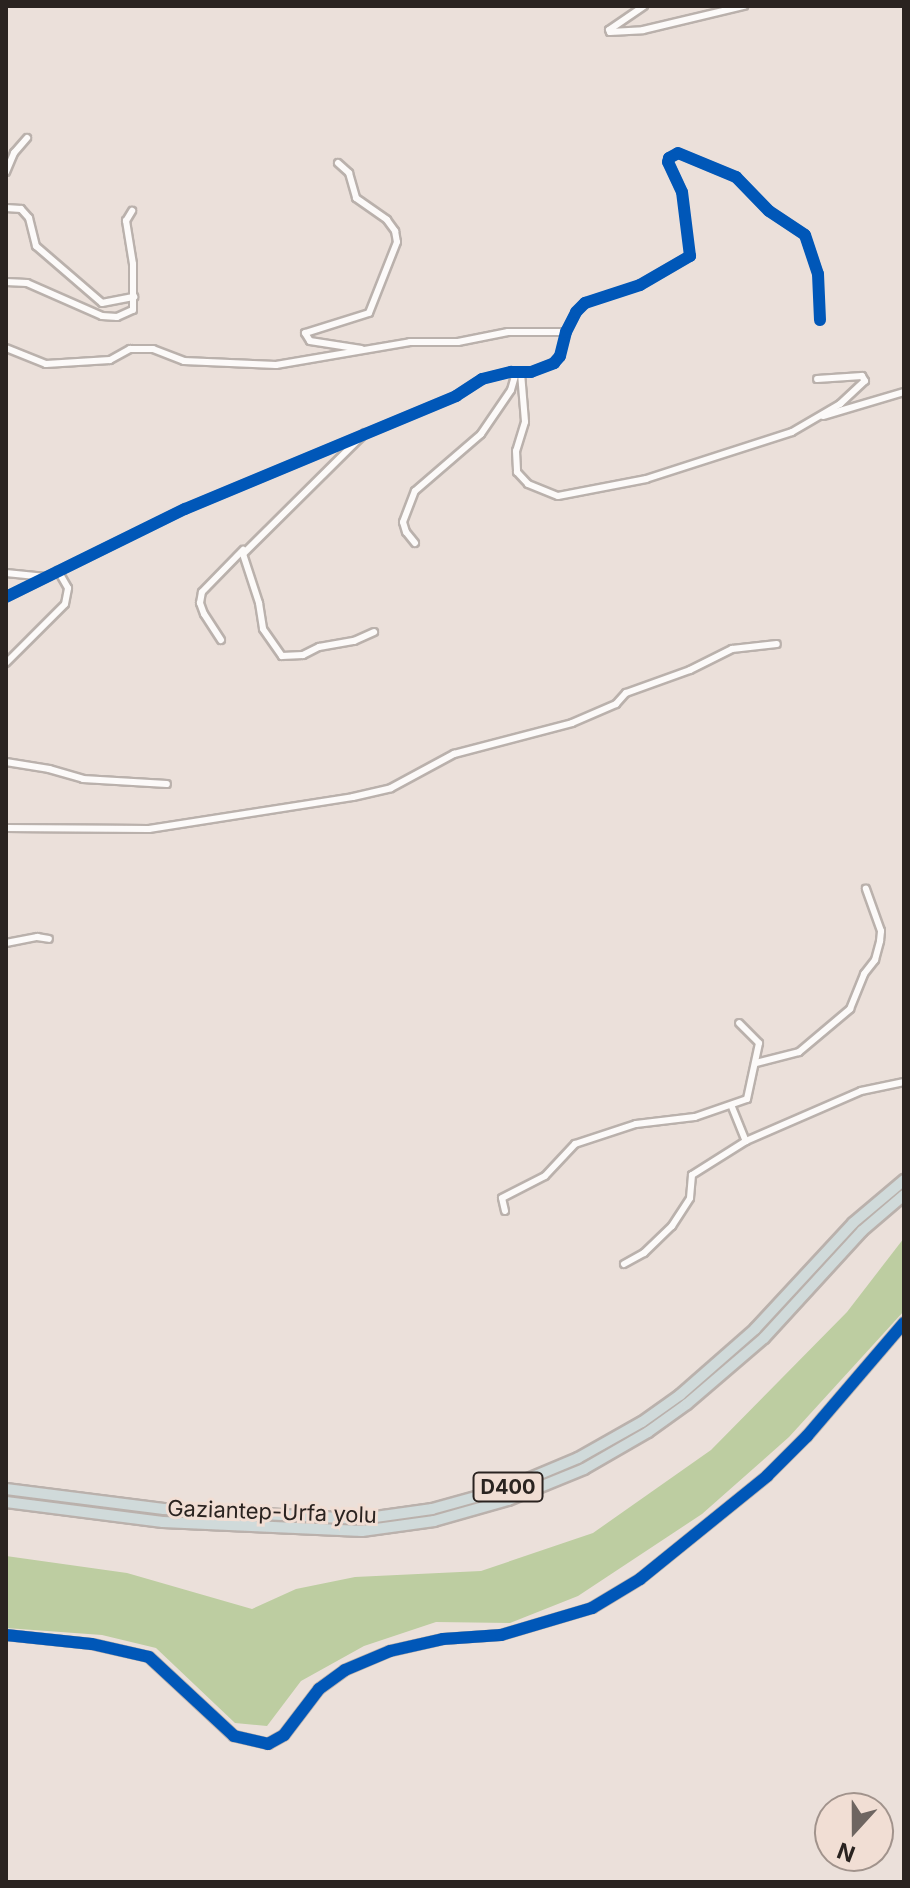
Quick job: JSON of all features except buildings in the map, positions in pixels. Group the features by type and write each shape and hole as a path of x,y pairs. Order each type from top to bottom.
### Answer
{"highway":[{"name":"Gaziantep-Urfa yolu","path":"6,1489 164,1509 361,1519 432,1509 504,1489 589,1452 680,1395 755,1329 853,1223 904,1180"},
{"name":"Gaziantep-Urfa yolu","path":"6,1502 163,1522 362,1531 434,1521 508,1500 584,1469 648,1432 687,1404 764,1338 862,1231 904,1195"}],"street":[{"path":"644,6 610,32 643,30 744,6"},
{"path":"6,172 14,153 27,138"},
{"path":"6,597 185,509 456,396 482,379 554,363 560,356 566,332 585,303 640,285 690,256 682,192 668,162 678,153 736,177 769,211 805,235 818,274 820,320"},
{"path":"338,163 349,173 356,198 387,220 395,231 397,242 369,313 305,333 310,341 354,346 364,351"},
{"path":"6,208 21,209 29,218 36,246 102,303 134,297"},
{"path":"6,282 27,283 47,290 102,316 117,317 133,310 126,221 132,211"},
{"path":"6,348 46,364 110,360 130,349 153,349 184,361 276,365 410,342 458,342 508,332 566,332"},
{"path":"518,373 525,422 516,451 517,472 528,484 558,496 682,469 792,432 861,386 865,378 817,379"},
{"path":"415,543 403,522 415,491 481,434 511,390 518,373"},
{"path":"820,416 904,392"},
{"path":"221,640 204,614 200,603 202,592 367,431"},
{"path":"243,550 263,629 282,656 303,655 319,647 354,641 374,632"},
{"path":"6,663 65,604 68,588 58,571"},
{"path":"6,573 46,577"},
{"path":"6,828 149,829 366,794 418,776 454,754 572,723 616,704 626,693 690,670 732,649 777,644"},
{"path":"6,762 49,769 83,779 167,784"},
{"path":"756,1063 799,1052 850,1009 864,974 875,960 881,931 866,889"},
{"path":"6,943 37,937 49,939"},
{"path":"505,1211 502,1198 545,1176 575,1144 636,1124 695,1117 732,1107 747,1099 759,1043 739,1023"},
{"path":"624,1264 644,1253 672,1226 690,1198 692,1175 746,1141 861,1091 904,1082"},
{"path":"732,1107 746,1141"},
{"path":"6,1635 92,1644 149,1657 234,1736 268,1744 284,1735 319,1689 345,1670 390,1651 443,1639 501,1635 592,1608 640,1579 767,1476 807,1436 904,1323"}],"green space":[{"path":"904,1238 904,1311 789,1437 702,1514 578,1596 510,1623 436,1622 364,1646 301,1681 267,1726 235,1723 156,1648 102,1635 6,1628 6,1556 127,1573 252,1609 296,1589 355,1577 481,1571 593,1533 711,1450 847,1312"}],"cycle path":[{"path":"6,597 185,509 456,396 482,379 511,372 531,372 554,363 560,356 566,332 576,312 585,303 640,285 690,256 682,192 668,162 678,153 736,177 769,211 805,235 818,274 820,320"},
{"path":"6,1635 92,1644 149,1657 234,1736 268,1744 284,1735 319,1689 345,1670 390,1651 443,1639 501,1635 592,1608 640,1579 767,1476 807,1436 904,1323"}]}
